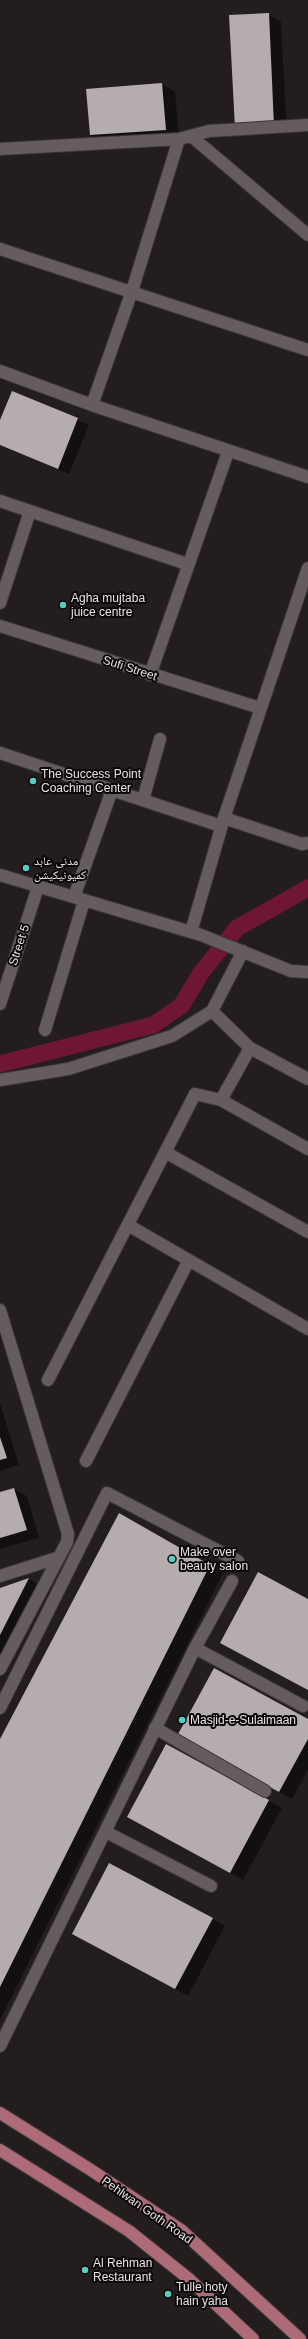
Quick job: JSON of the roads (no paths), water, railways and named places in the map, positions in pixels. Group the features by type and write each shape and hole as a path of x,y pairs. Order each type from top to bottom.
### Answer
{"main road":[{"name":"Pehlwan Goth Road","path":"0,2113 91,2170 181,2230 300,2339"},
{"path":"0,2150 130,2231 189,2279 253,2339"}],"street":[{"path":"0,149 185,137 209,131 308,125"},
{"path":"185,137 308,234"},
{"path":"92,405 185,137"},
{"path":"0,249 132,291 308,350"},
{"path":"1,374 228,452 308,477"},
{"path":"150,675 187,564 228,452"},
{"path":"0,501 187,564"},
{"path":"0,603 30,511"},
{"path":"196,934 222,822 308,568"},
{"name":"Sufi Street","path":"0,626 150,675 260,708"},
{"path":"143,800 160,739"},
{"path":"0,753 143,800 302,844 308,843"},
{"path":"45,1030 79,899 112,790"},
{"path":"0,875 196,934 239,949 291,971 308,972"},
{"name":"Street 5","path":"0,1004 38,887"},
{"path":"0,1080 68,1069 172,1036 212,1011 239,949"},
{"path":"212,1011 250,1048 308,1080"},
{"path":"221,1100 250,1048"},
{"path":"48,1380 195,1094 221,1100 308,1149"},
{"path":"165,1152 308,1232"},
{"path":"128,1224 308,1329"},
{"path":"86,1461 189,1260"},
{"path":"0,1310 68,1534 67,1542 57,1558 0,1669"},
{"path":"0,1708 107,1493 238,1561"},
{"path":"0,1576 57,1558"},
{"path":"0,2046 106,1832 155,1728 195,1648 232,1581"},
{"path":"195,1648 303,1706"},
{"path":"155,1728 265,1791"},
{"path":"106,1832 211,1886"}],"waterway":[{"path":"0,1064 153,1025 181,1006 201,973 237,928 308,888"}],"place":[{"name":"Agha mujtaba juice centre","path":"63,605"},
{"name":"The Success Point Coaching Center","path":"33,781"},
{"name":"مدنی عابد کمیونیکیشن","path":"26,868"},
{"name":"Make over beauty salon","path":"172,1559"},
{"name":"Masjid-e-Sulaimaan","path":"182,1720"},
{"name":"Al Rehman Restaurant","path":"85,2270"},
{"name":"Tulle hoty hain yaha","path":"168,2294"}]}
